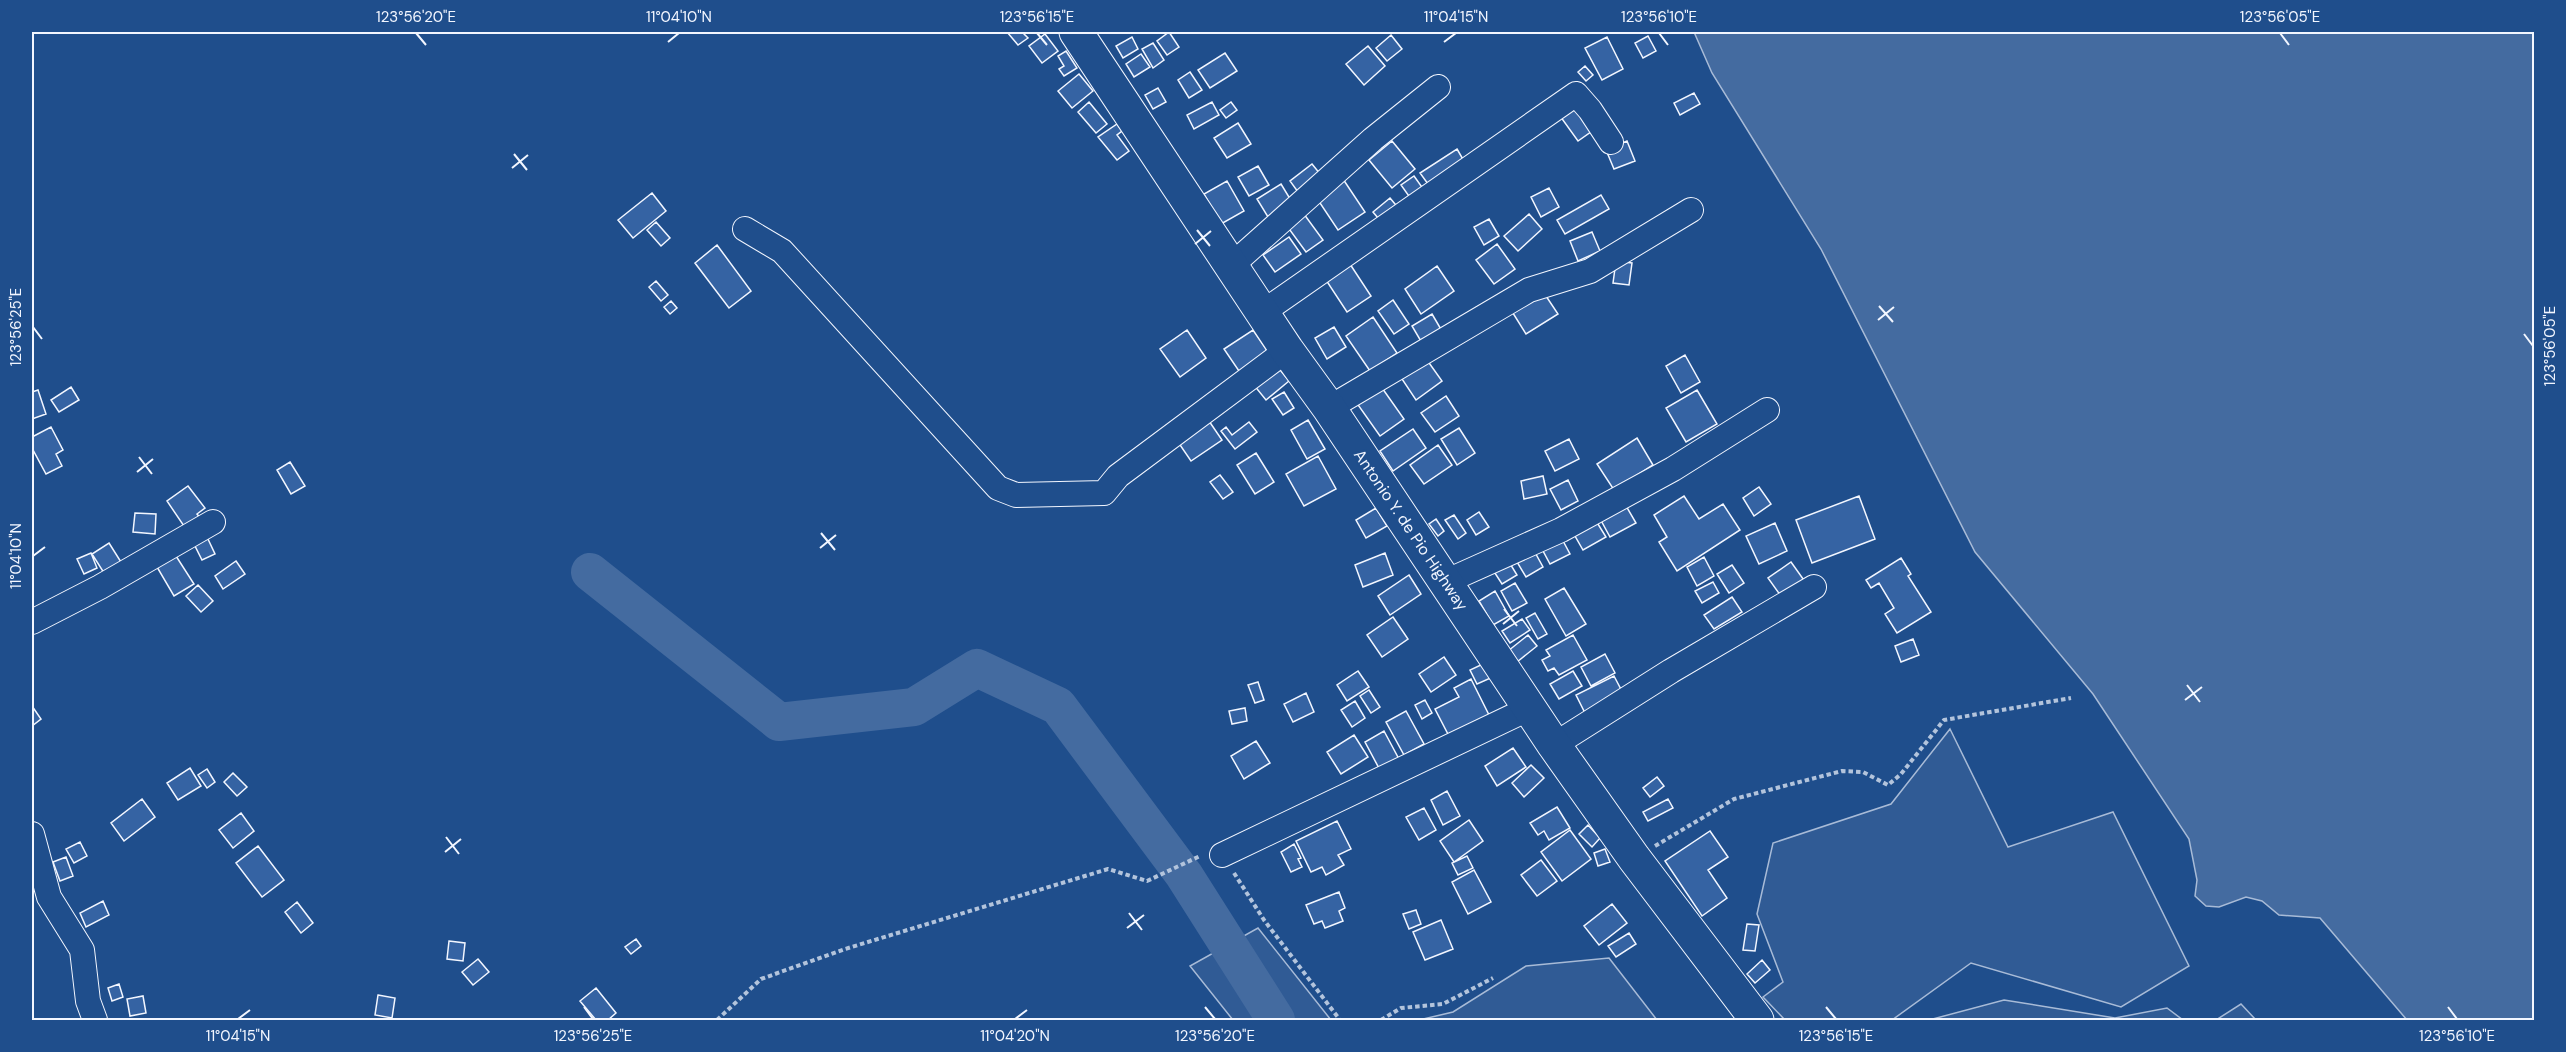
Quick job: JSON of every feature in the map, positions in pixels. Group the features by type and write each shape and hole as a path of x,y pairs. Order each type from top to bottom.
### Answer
{"highway":[{"name":"Antonio Y. de Pio Highway","path":"1076,32 1287,350 1329,408 1554,745 1634,858 1757,1020"}],"street":[{"path":"1232,264 1373,139 1438,87"},
{"path":"1263,312 1576,94 1590,110 1611,142"},
{"path":"1329,408 1529,290 1590,271 1691,210"},
{"path":"745,230 782,250 998,488 1016,495 1104,493 1118,476 1287,350"},
{"path":"1445,582 1561,530 1674,469 1767,410"},
{"path":"32,622 100,587 213,522"},
{"path":"1554,745 1671,671 1814,587"},
{"path":"1214,854 1530,708"},
{"path":"32,834 49,897 82,950 88,1001 96,1020"}],"path":[{"path":"1634,858 1734,799 1842,771 1863,772 1888,785 1901,774 1944,720 2071,698"},
{"path":"717,1020 761,979 845,949 1108,869 1147,881 1214,854 1340,1020"},
{"path":"1381,1020 1401,1008 1443,1004 1493,978"}],"shaded area":[{"path":"1694,32 2534,32 2534,1020 2407,1020 2320,918 2279,915 2262,901 2246,897 2219,907 2206,906 2195,896 2197,880 2189,839 2093,694 1975,552 1821,249 1712,73"},
{"path":"1950,729 2008,847 2113,812 2189,966 2121,1007 1971,963 1892,1020 1785,1020 1763,997 1783,982 1757,914 1773,843 1891,804"},
{"path":"1258,928 1331,1020 1233,1020 1190,966"},
{"path":"1609,958 1657,1020 1419,1020 1453,1012 1526,966"},
{"path":"2004,1000 2115,1018 2167,1008 2183,1020 1929,1020"},
{"path":"2241,1004 2256,1020 2216,1020"}],"building":[{"path":"1007,32 1022,32 1028,38 1018,45"},
{"path":"1169,32 1179,47 1167,55 1157,41"},
{"path":"1045,34 1058,51 1042,63 1029,46"},
{"path":"1391,35 1402,49 1387,61 1376,48"},
{"path":"1648,36 1656,51 1643,58 1635,43"},
{"path":"1132,37 1138,49 1123,58 1116,46"},
{"path":"1607,37 1623,69 1602,80 1585,48"},
{"path":"1153,43 1164,60 1153,68 1142,49"},
{"path":"1368,46 1385,66 1364,85 1346,64"},
{"path":"1066,51 1077,68 1064,76 1059,69 1064,66 1058,56"},
{"path":"1225,53 1237,71 1210,88 1198,70"},
{"path":"1141,54 1150,67 1134,77 1126,64"},
{"path":"1585,66 1593,75 1586,81 1578,72"},
{"path":"1190,72 1202,90 1189,98 1178,80"},
{"path":"1079,74 1093,91 1072,108 1058,91"},
{"path":"1158,88 1166,102 1153,109 1145,95"},
{"path":"1694,93 1700,104 1680,115 1674,103"},
{"path":"1089,102 1107,124 1096,133 1078,112"},
{"path":"1212,102 1219,115 1194,129 1187,115"},
{"path":"1231,102 1237,110 1226,118 1220,110"},
{"path":"1577,104 1595,129 1578,141 1560,116"},
{"path":"1238,123 1251,144 1227,158 1214,138"},
{"path":"1117,124 1122,131 1117,135 1129,151 1117,160 1098,137"},
{"path":"1392,141 1415,169 1392,188 1369,160"},
{"path":"1627,141 1635,161 1614,169 1606,150"},
{"path":"1457,149 1464,161 1428,184 1420,173"},
{"path":"1312,164 1321,175 1298,192 1290,181"},
{"path":"1258,166 1269,185 1249,196 1238,177"},
{"path":"1414,176 1424,190 1411,199 1401,185"},
{"path":"1343,179 1365,212 1338,230 1316,197"},
{"path":"1227,181 1244,211 1221,224 1204,194"},
{"path":"1281,184 1292,202 1268,217 1257,199"},
{"path":"1549,188 1559,207 1541,217 1531,197"},
{"path":"652,193 666,211 633,238 618,220"},
{"path":"1601,195 1609,209 1565,234 1557,220"},
{"path":"1390,198 1400,210 1383,224 1373,212"},
{"path":"1301,210 1323,240 1306,252 1284,222"},
{"path":"1529,214 1542,229 1518,251 1504,236"},
{"path":"1489,219 1499,236 1484,245 1474,227"},
{"path":"656,222 670,238 661,246 647,230"},
{"path":"1592,232 1600,251 1578,261 1570,241"},
{"path":"1289,237 1301,254 1275,272 1263,255"},
{"path":"1497,244 1515,269 1494,284 1476,260"},
{"path":"717,245 751,291 729,308 695,263"},
{"path":"1348,261 1371,296 1347,312 1324,277"},
{"path":"1616,261 1632,263 1629,285 1613,283"},
{"path":"1437,266 1454,291 1421,314 1405,289"},
{"path":"656,281 668,295 661,301 649,287"},
{"path":"1542,290 1558,314 1526,334 1511,310"},
{"path":"1393,300 1409,324 1394,334 1378,311"},
{"path":"671,301 677,308 670,314 664,307"},
{"path":"1432,314 1442,331 1422,343 1412,326"},
{"path":"1373,317 1397,353 1370,371 1346,336"},
{"path":"1334,327 1346,347 1327,359 1315,338"},
{"path":"1187,330 1206,358 1180,377 1160,349"},
{"path":"1253,330 1270,355 1241,374 1224,349"},
{"path":"1685,355 1700,382 1681,393 1666,366"},
{"path":"1427,360 1442,381 1416,400 1402,379"},
{"path":"1277,366 1289,381 1266,400 1253,384"},
{"path":"1380,385 1404,419 1380,436 1356,402"},
{"path":"71,387 79,400 59,412 51,400"},
{"path":"38,390 46,414 32,419 32,392"},
{"path":"1697,390 1717,424 1686,442 1666,408"},
{"path":"1284,392 1294,408 1283,415 1272,399"},
{"path":"1446,396 1459,416 1435,432 1421,413"},
{"path":"1308,420 1325,449 1307,459 1291,430"},
{"path":"1209,421 1222,440 1191,461 1178,442"},
{"path":"1249,422 1257,432 1235,449 1221,431 1226,427 1232,435"},
{"path":"51,427 63,450 56,454 62,466 46,474 32,448 32,437"},
{"path":"1459,428 1475,453 1457,465 1441,439"},
{"path":"1413,429 1426,448 1393,471 1380,451"},
{"path":"1637,438 1653,465 1614,490 1597,464"},
{"path":"1569,439 1579,459 1555,471 1545,451"},
{"path":"1438,445 1452,465 1424,484 1410,465"},
{"path":"1256,453 1274,482 1255,494 1237,465"},
{"path":"1318,456 1336,489 1304,506 1286,474"},
{"path":"290,462 305,486 291,494 277,470"},
{"path":"1220,475 1233,492 1223,499 1210,482"},
{"path":"1543,476 1547,494 1524,499 1521,481"},
{"path":"1568,480 1578,501 1561,510 1550,489"},
{"path":"188,486 205,508 197,514 203,521 188,532 167,501"},
{"path":"1759,487 1771,504 1754,516 1743,498"},
{"path":"1684,496 1699,519 1723,504 1740,530 1677,571 1659,542 1667,537 1654,515"},
{"path":"1859,496 1875,539 1812,563 1796,520"},
{"path":"1622,499 1636,523 1610,537 1597,513"},
{"path":"1376,508 1387,526 1366,538 1356,520"},
{"path":"1479,512 1489,527 1476,535 1467,520"},
{"path":"135,513 156,514 155,534 133,532"},
{"path":"1454,515 1466,533 1458,539 1445,520"},
{"path":"1593,516 1606,537 1583,550 1571,529"},
{"path":"1436,519 1444,531 1438,536 1429,524"},
{"path":"1775,523 1787,551 1759,564 1746,536"},
{"path":"207,537 215,554 202,560 194,544"},
{"path":"1562,539 1570,554 1550,564 1542,549"},
{"path":"109,543 121,562 104,573 92,554"},
{"path":"1532,547 1543,567 1526,577 1514,557"},
{"path":"91,553 97,568 84,574 77,559"},
{"path":"1385,553 1393,575 1363,587 1355,565"},
{"path":"176,556 194,584 174,596 157,567"},
{"path":"1506,557 1517,575 1502,584 1491,567"},
{"path":"1704,557 1714,576 1697,586 1687,567"},
{"path":"1901,558 1911,574 1908,576 1931,612 1897,633 1885,614 1894,608 1879,583 1871,588 1866,580"},
{"path":"236,561 245,574 223,589 215,576"},
{"path":"1791,562 1806,583 1783,599 1768,578"},
{"path":"1732,565 1744,583 1729,593 1717,574"},
{"path":"1409,575 1421,594 1390,615 1378,596"},
{"path":"1713,582 1719,593 1702,603 1695,591"},
{"path":"1515,583 1527,603 1512,611 1501,591"},
{"path":"198,585 213,601 201,612 186,596"},
{"path":"1564,588 1586,624 1566,636 1545,599"},
{"path":"1495,591 1509,616 1493,625 1479,601"},
{"path":"1732,597 1742,612 1714,629 1704,615"},
{"path":"1535,613 1547,634 1538,639 1526,618"},
{"path":"1393,617 1408,639 1382,657 1367,635"},
{"path":"1522,619 1530,630 1510,643 1502,631"},
{"path":"1528,635 1537,646 1517,662 1508,651"},
{"path":"1573,635 1587,660 1559,675 1554,668 1548,671 1542,660 1550,656 1546,650"},
{"path":"1913,639 1919,655 1901,662 1895,646"},
{"path":"1605,654 1615,673 1591,686 1581,667"},
{"path":"1444,657 1456,675 1431,692 1419,674"},
{"path":"1485,663 1493,677 1477,684 1470,670"},
{"path":"1358,671 1369,687 1347,701 1337,685"},
{"path":"1573,671 1582,686 1559,699 1550,684"},
{"path":"1614,676 1625,697 1587,717 1576,695"},
{"path":"1471,679 1490,717 1450,738 1435,709 1459,697 1454,688"},
{"path":"1258,682 1264,700 1255,703 1248,685"},
{"path":"1369,690 1380,707 1371,713 1360,696"},
{"path":"1306,693 1314,712 1293,722 1284,704"},
{"path":"1425,700 1432,713 1422,719 1415,705"},
{"path":"1355,701 1365,718 1352,727 1341,710"},
{"path":"32,706 41,719 32,726"},
{"path":"1245,708 1247,721 1232,724 1229,711"},
{"path":"1406,711 1424,744 1404,755 1386,722"},
{"path":"1384,731 1400,761 1381,772 1365,742"},
{"path":"1354,735 1368,757 1341,774 1327,752"},
{"path":"1256,741 1270,763 1244,779 1231,756"},
{"path":"1513,748 1526,767 1497,786 1485,766"},
{"path":"1531,765 1544,778 1524,797 1512,783"},
{"path":"190,768 201,786 178,800 167,783"},
{"path":"207,769 215,782 207,788 198,775"},
{"path":"233,773 247,787 237,796 224,782"},
{"path":"1657,777 1664,786 1650,797 1643,788"},
{"path":"1447,791 1460,816 1443,825 1431,800"},
{"path":"142,799 155,817 124,841 111,823"},
{"path":"1668,799 1673,808 1648,821 1643,812"},
{"path":"1557,807 1570,828 1549,840 1544,831 1538,835 1530,823"},
{"path":"1424,808 1436,830 1419,840 1406,817"},
{"path":"241,813 254,831 233,848 219,830"},
{"path":"1469,820 1483,841 1454,862 1440,841"},
{"path":"1337,821 1351,849 1338,855 1344,865 1326,875 1322,867 1311,872 1296,841"},
{"path":"1588,825 1600,838 1592,847 1579,834"},
{"path":"1570,830 1591,859 1562,881 1541,852"},
{"path":"1710,831 1728,857 1708,870 1727,898 1702,916 1665,861"},
{"path":"80,842 87,856 74,863 66,849"},
{"path":"1294,844 1301,858 1298,859 1302,867 1291,872 1281,852"},
{"path":"258,846 284,880 262,897 236,863"},
{"path":"1605,849 1610,862 1598,866 1594,853"},
{"path":"1467,856 1473,868 1458,875 1452,863"},
{"path":"66,857 73,876 60,881 53,862"},
{"path":"1541,860 1557,881 1537,896 1521,875"},
{"path":"1474,870 1491,902 1468,914 1452,882"},
{"path":"1339,892 1345,908 1339,911 1343,921 1325,928 1322,921 1314,924 1306,905"},
{"path":"103,901 109,915 86,927 80,913"},
{"path":"297,902 313,923 301,933 285,912"},
{"path":"1612,904 1627,923 1599,945 1584,926"},
{"path":"1416,910 1421,924 1409,929 1403,914"},
{"path":"1441,920 1453,949 1425,960 1413,932"},
{"path":"1747,924 1759,925 1755,951 1743,950"},
{"path":"1629,933 1636,944 1616,957 1608,946"},
{"path":"636,939 641,946 631,954 625,947"},
{"path":"449,941 465,943 463,961 447,959"},
{"path":"478,959 489,972 473,985 462,972"},
{"path":"1762,960 1770,970 1755,983 1747,974"},
{"path":"119,984 123,997 112,1001 108,988"},
{"path":"596,988 616,1013 608,1020 596,1020 580,1001"},
{"path":"378,995 395,998 392,1018 375,1015"},
{"path":"143,996 146,1013 130,1016 127,999"}],"waterway":[{"path":"590,572 779,722 914,707 977,668 1058,706 1184,875 1276,1020"}]}
